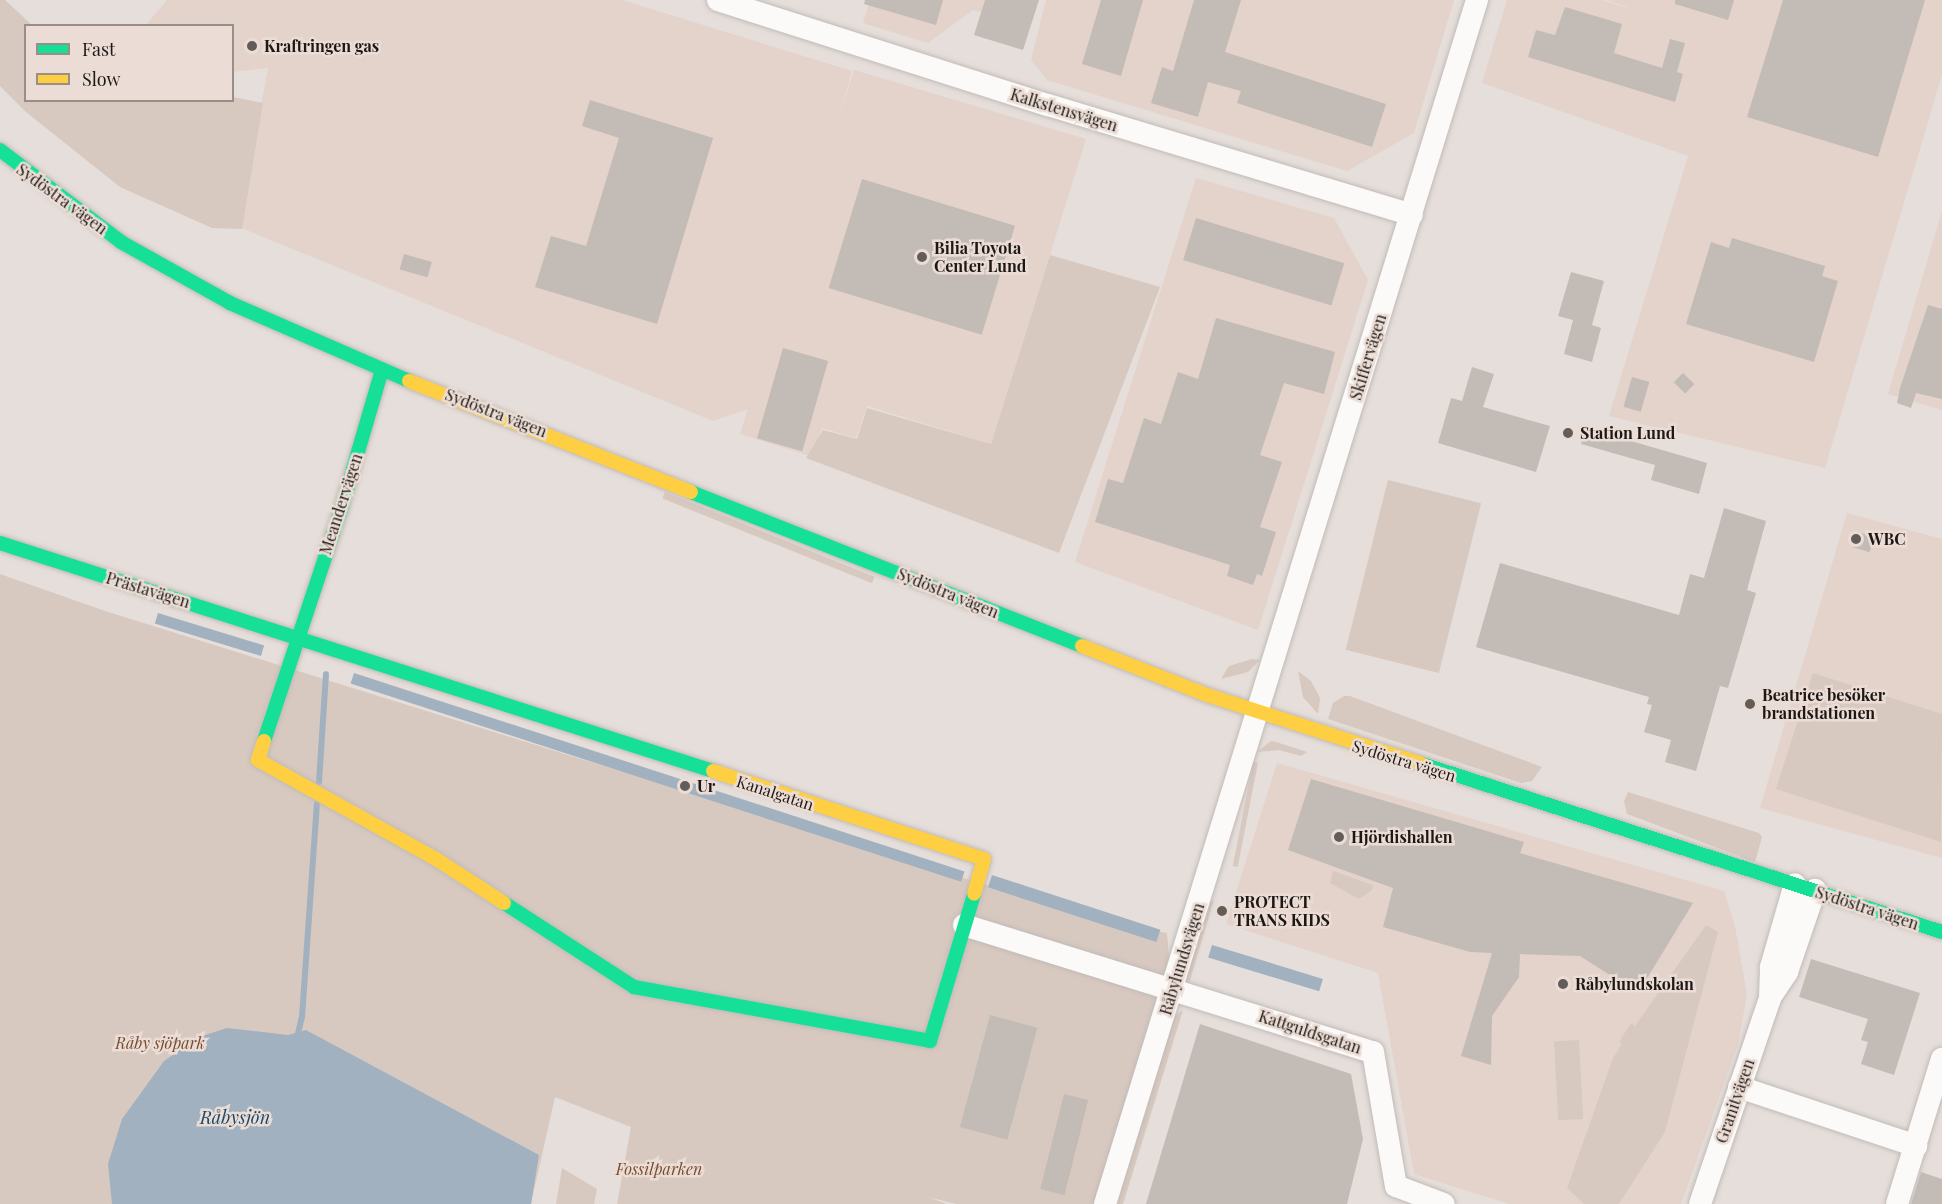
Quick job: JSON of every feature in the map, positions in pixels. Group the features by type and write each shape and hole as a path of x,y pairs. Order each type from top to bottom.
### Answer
{"street":[{"name":"Kalkstensvägen","path":"718,0 1048,105 1412,214"},
{"name":"Skiffervägen","path":"1258,714 1477,0"},
{"name":"Sydöstra vägen","path":"0,150 21,170 121,242 230,303 382,370 1258,714 1942,932"},
{"name":"Meandervägen","path":"330,800 258,760 296,636 341,510 382,370"},
{"name":"Prästavägen","path":"0,543 296,636"},
{"name":"Kanalgatan","path":"296,636 984,859 930,1041 634,987 436,859 330,800"},
{"name":"Råbylundsvägen","path":"1106,1204 1258,714"},
{"name":"Granitvägen","path":"1700,1204 1770,998 1787,972 1805,887"},
{"path":"967,916 1172,988"},
{"name":"Kattguldsgatan","path":"1172,988 1373,1052 1396,1186 1444,1204"},
{"path":"1897,1204 1942,1059"},
{"path":"1739,1088 1916,1146"}],"shaded area":[{"path":"167,0 622,0 852,71 839,116 854,70 1086,139 991,444 867,406 856,438 822,428 813,457 740,434 748,409 713,421 239,227 268,68 234,72 234,24 147,24"},
{"path":"870,0 985,0 981,12 973,10 928,43 863,23"},
{"path":"1046,0 1454,0 1414,133 1347,171 1047,80 1031,60"},
{"path":"1507,0 1602,0 1638,11 1607,0 1942,0 1942,75 1825,468 1609,416 1688,156 1482,83"},
{"path":"1196,178 1334,218 1368,280 1258,630 1075,562"},
{"path":"1942,211 1942,410 1888,394"},
{"path":"1847,513 1942,539 1942,858 1760,808"},
{"name":"Råbylundskolan","path":"1277,763 1724,891 1735,926 1747,995 1738,1044 1681,1204 1509,1204 1414,1174 1378,973 1226,924"}],"green space":[{"path":"0,0 5,0 31,24 24,24 24,102 234,102 234,97 263,103 242,229 212,228 120,187 26,112 0,86"},
{"path":"1050,255 1160,287 1059,553 806,458 823,430 857,439 867,408 991,444"},
{"path":"1388,480 1481,503 1439,673 1346,650"},
{"path":"665,492 875,577 872,583 662,498"},
{"path":"0,574 105,611 1099,920 1167,933 1169,958 1096,1204 956,1204 928,1197 947,1204 617,1204 631,1127 555,1097 531,1204 0,1204"},
{"path":"1252,659 1260,660 1248,672 1221,679 1229,666"},
{"path":"1298,671 1311,681 1320,698 1318,714 1303,697"},
{"path":"1813,673 1942,714 1941,842 1776,789"},
{"path":"1344,696 1350,696 1542,767 1532,781 1521,783 1328,719 1333,703"},
{"path":"1271,741 1307,752 1301,756 1279,750 1257,752"},
{"path":"1253,762 1258,763 1238,867 1233,866"},
{"path":"1628,792 1759,833 1762,837 1755,862 1627,814 1624,801"},
{"path":"1333,871 1373,885 1372,890 1359,899 1330,883"},
{"path":"1214,900 1189,983 1186,975 1209,902"},
{"path":"1706,925 1718,932 1665,1132 1619,1204 1584,1204 1567,1188 1613,1058 1622,1044 1619,1042 1631,1023 1635,1026"},
{"path":"1183,1010 1123,1204 1117,1204 1174,1016"},
{"path":"1579,1040 1583,1119 1558,1120 1554,1041"},
{"path":"562,1168 597,1189 594,1204 556,1204"}],"water":[{"path":"158,613 264,645 261,656 155,624"},
{"path":"354,673 965,871 961,882 351,683"},
{"path":"992,875 1160,930 1156,942 988,887"},
{"path":"1212,945 1323,979 1319,991 1208,957"},
{"name":"Råbysjön","path":"227,1028 288,1035 306,1030 539,1155 531,1204 112,1204 108,1164 122,1119 164,1061 199,1037"}],"building":[{"path":"865,0 943,0 936,25 864,4"},
{"path":"985,0 1039,0 1023,50 974,35"},
{"path":"1101,0 1143,0 1121,76 1082,64"},
{"path":"1194,0 1241,0 1225,52 1386,104 1372,147 1237,103 1241,91 1208,82 1198,117 1151,103 1162,67 1173,71"},
{"path":"1675,0 1734,0 1728,20 1675,4"},
{"path":"1783,0 1925,0 1878,157 1747,117"},
{"path":"1565,7 1622,24 1614,53 1662,68 1670,39 1685,43 1677,72 1683,74 1675,102 1528,57 1536,30 1555,35"},
{"path":"590,100 713,138 657,324 535,287 551,236 586,246 619,138 582,126"},
{"name":"Bilia Toyota Center Lund","path":"862,179 1015,226 982,335 829,288"},
{"path":"1196,218 1344,263 1331,305 1183,260"},
{"path":"1732,238 1825,266 1822,276 1838,281 1814,362 1686,324 1711,242 1729,248"},
{"path":"404,254 432,262 427,277 400,269"},
{"path":"1571,272 1604,281 1592,325 1601,328 1592,362 1564,354 1573,320 1558,316"},
{"path":"1928,305 1942,309 1942,399 1916,393 1911,408 1897,403"},
{"path":"1216,318 1335,352 1324,394 1284,383 1260,455 1282,462 1260,527 1276,532 1262,576 1257,574 1253,585 1227,576 1230,565 1095,522 1108,479 1123,483 1144,418 1161,424 1178,372 1198,379"},
{"path":"783,348 828,361 802,451 757,438"},
{"path":"1472,367 1494,374 1483,407 1550,426 1536,472 1438,443 1451,398 1462,401"},
{"path":"1683,373 1694,384 1685,394 1674,382"},
{"path":"1632,377 1649,382 1641,412 1623,407"},
{"path":"1586,428 1707,463 1699,494 1651,480 1655,465 1581,444"},
{"path":"1724,508 1766,521 1747,590 1756,593 1728,688 1720,686 1696,771 1665,762 1671,740 1644,732 1652,705 1647,704 1649,697 1476,647 1500,563 1679,615 1690,574 1704,578"},
{"path":"1858,532 1874,537 1870,552 1853,547"},
{"path":"1311,779 1524,842 1520,853 1693,903 1638,993 1580,956 1520,954 1519,977 1492,1016 1491,1065 1461,1056 1492,953 1470,952 1383,927 1393,888 1288,850"},
{"path":"1811,959 1920,993 1894,1075 1861,1064 1868,1042 1861,1040 1868,1019 1799,997"},
{"path":"990,1015 1037,1028 1007,1140 960,1127"},
{"path":"1200,1024 1351,1074 1363,1139 1347,1204 1146,1204"},
{"path":"1064,1094 1088,1100 1065,1195 1040,1189"},
{"path":"1921,1172 1942,1179 1942,1204 1911,1204"}],"waterway":[{"path":"319,782 326,674"},
{"path":"297,1038 302,1017 317,804"}],"traffic: fast":[{"path":"0,150 121,242 230,303 409,381"},
{"path":"264,741 341,510 382,370"},
{"path":"691,492 1082,646"},
{"path":"0,543 713,771"},
{"path":"1422,764 1942,932"},
{"path":"504,903 634,987 930,1041 974,894"}],"traffic: slow":[{"path":"409,381 691,492"},
{"path":"1082,646 1207,695 1422,764"},
{"path":"264,741 258,760 436,859 504,903"},
{"path":"713,771 984,859 974,894"}],"place":[{"name":"Kraftringen gas","path":"252,46"},
{"name":"Bilia Toyota Center Lund","path":"922,257"},
{"name":"Station Lund","path":"1568,433"},
{"name":"WBC","path":"1856,539"},
{"name":"Beatrice besöker brandstationen","path":"1750,704"},
{"name":"Ur","path":"685,786"},
{"name":"Hjördishallen","path":"1339,837"},
{"name":"PROTECT TRANS KIDS","path":"1222,911"},
{"name":"Råbylundskolan","path":"1563,984"}],"park label":[{"name":"Råby sjöpark","path":"160,1043"},
{"name":"Fossilparken","path":"659,1169"}]}
